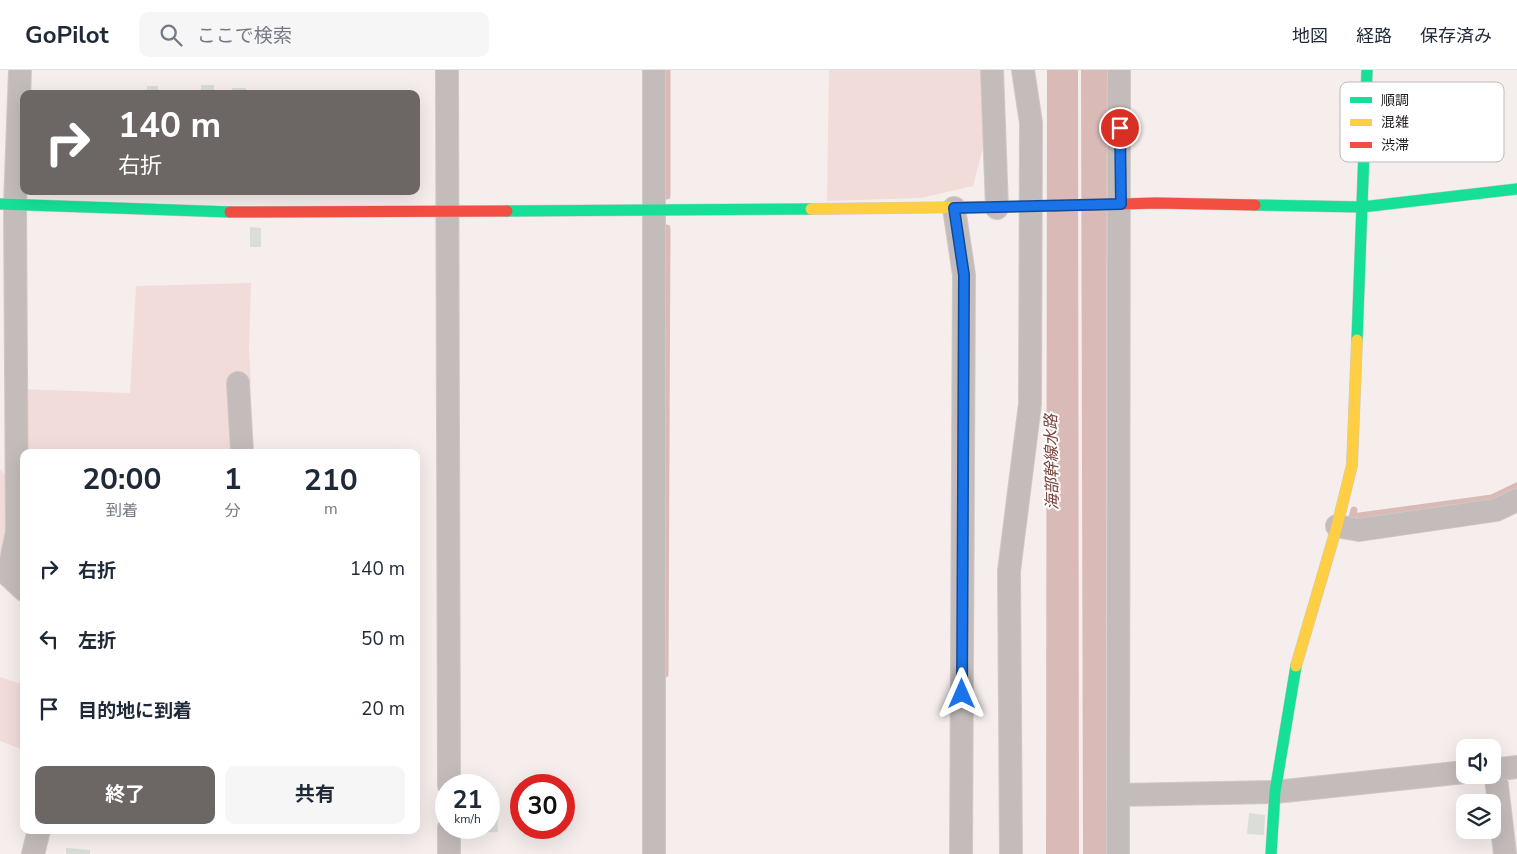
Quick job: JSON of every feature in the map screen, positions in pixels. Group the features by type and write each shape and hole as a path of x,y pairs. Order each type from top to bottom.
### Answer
{"street":[{"path":"14,582 17,532 7,204 20,70"},
{"path":"447,70 449,774"},
{"path":"654,70 654,854"},
{"path":"992,70 997,208"},
{"path":"1012,854 1009,570 1030,404 1038,207 1031,124 1023,70"},
{"path":"1118,854 1120,795 1118,360 1115,204 1119,70"},
{"path":"1271,854 1276,792 1298,654 1337,526 1353,456 1364,162"},
{"path":"7,204 255,213 997,208 1156,203 1362,207 1517,189"},
{"path":"954,208 964,275 962,854"},
{"path":"238,382 242,449"},
{"path":"1337,526 1359,530 1496,510 1517,500"},
{"path":"1501,769 1517,767"},
{"path":"1120,795 1276,792 1456,773"},
{"path":"1496,784 1505,854"},
{"path":"33,854 38,834"},
{"path":"449,839 449,854"}],"shaded area":[{"path":"829,70 988,70 989,125 973,186 921,198 827,201"},
{"path":"251,283 249,349 251,384 233,383 237,449 20,449 20,570 16,570 21,389 130,393 136,286"},
{"path":"0,469 12,482 12,534 0,576"},
{"path":"0,677 20,684 20,748 0,741"}],"water":[{"name":"海部幹線水路","path":"1047,70 1078,70 1079,854 1046,854"},
{"path":"1081,70 1107,70 1106,854 1083,854"}],"building":[{"path":"201,85 214,85 214,90 201,90"},
{"path":"147,86 158,86 158,90 147,90"},
{"path":"232,88 246,88 246,90 232,90"},
{"path":"250,227 261,228 261,247 250,247"},
{"path":"1249,813 1265,815 1264,835 1247,834"},
{"path":"66,848 90,850 90,854 66,854"}],"waterway":[{"path":"667,70 667,196"},
{"path":"665,674 667,228"},
{"path":"1354,510 1352,517 1492,498 1517,486"}],"traffic: fast":[{"path":"1367,70 1367,82"},
{"path":"1357,340 1364,162"},
{"path":"1255,205 1362,207 1517,189"},
{"path":"0,204 230,212"},
{"path":"507,211 811,209"},
{"path":"1271,854 1275,792 1296,666"}],"traffic: slow":[{"path":"811,209 1052,206"},
{"path":"1296,666 1337,526 1352,465 1357,340"}],"traffic: jam":[{"path":"1052,206 1156,203 1255,205"},
{"path":"230,212 507,211"}],"route":[{"path":"962,694 964,275 954,208 1121,204 1120,128"}]}
